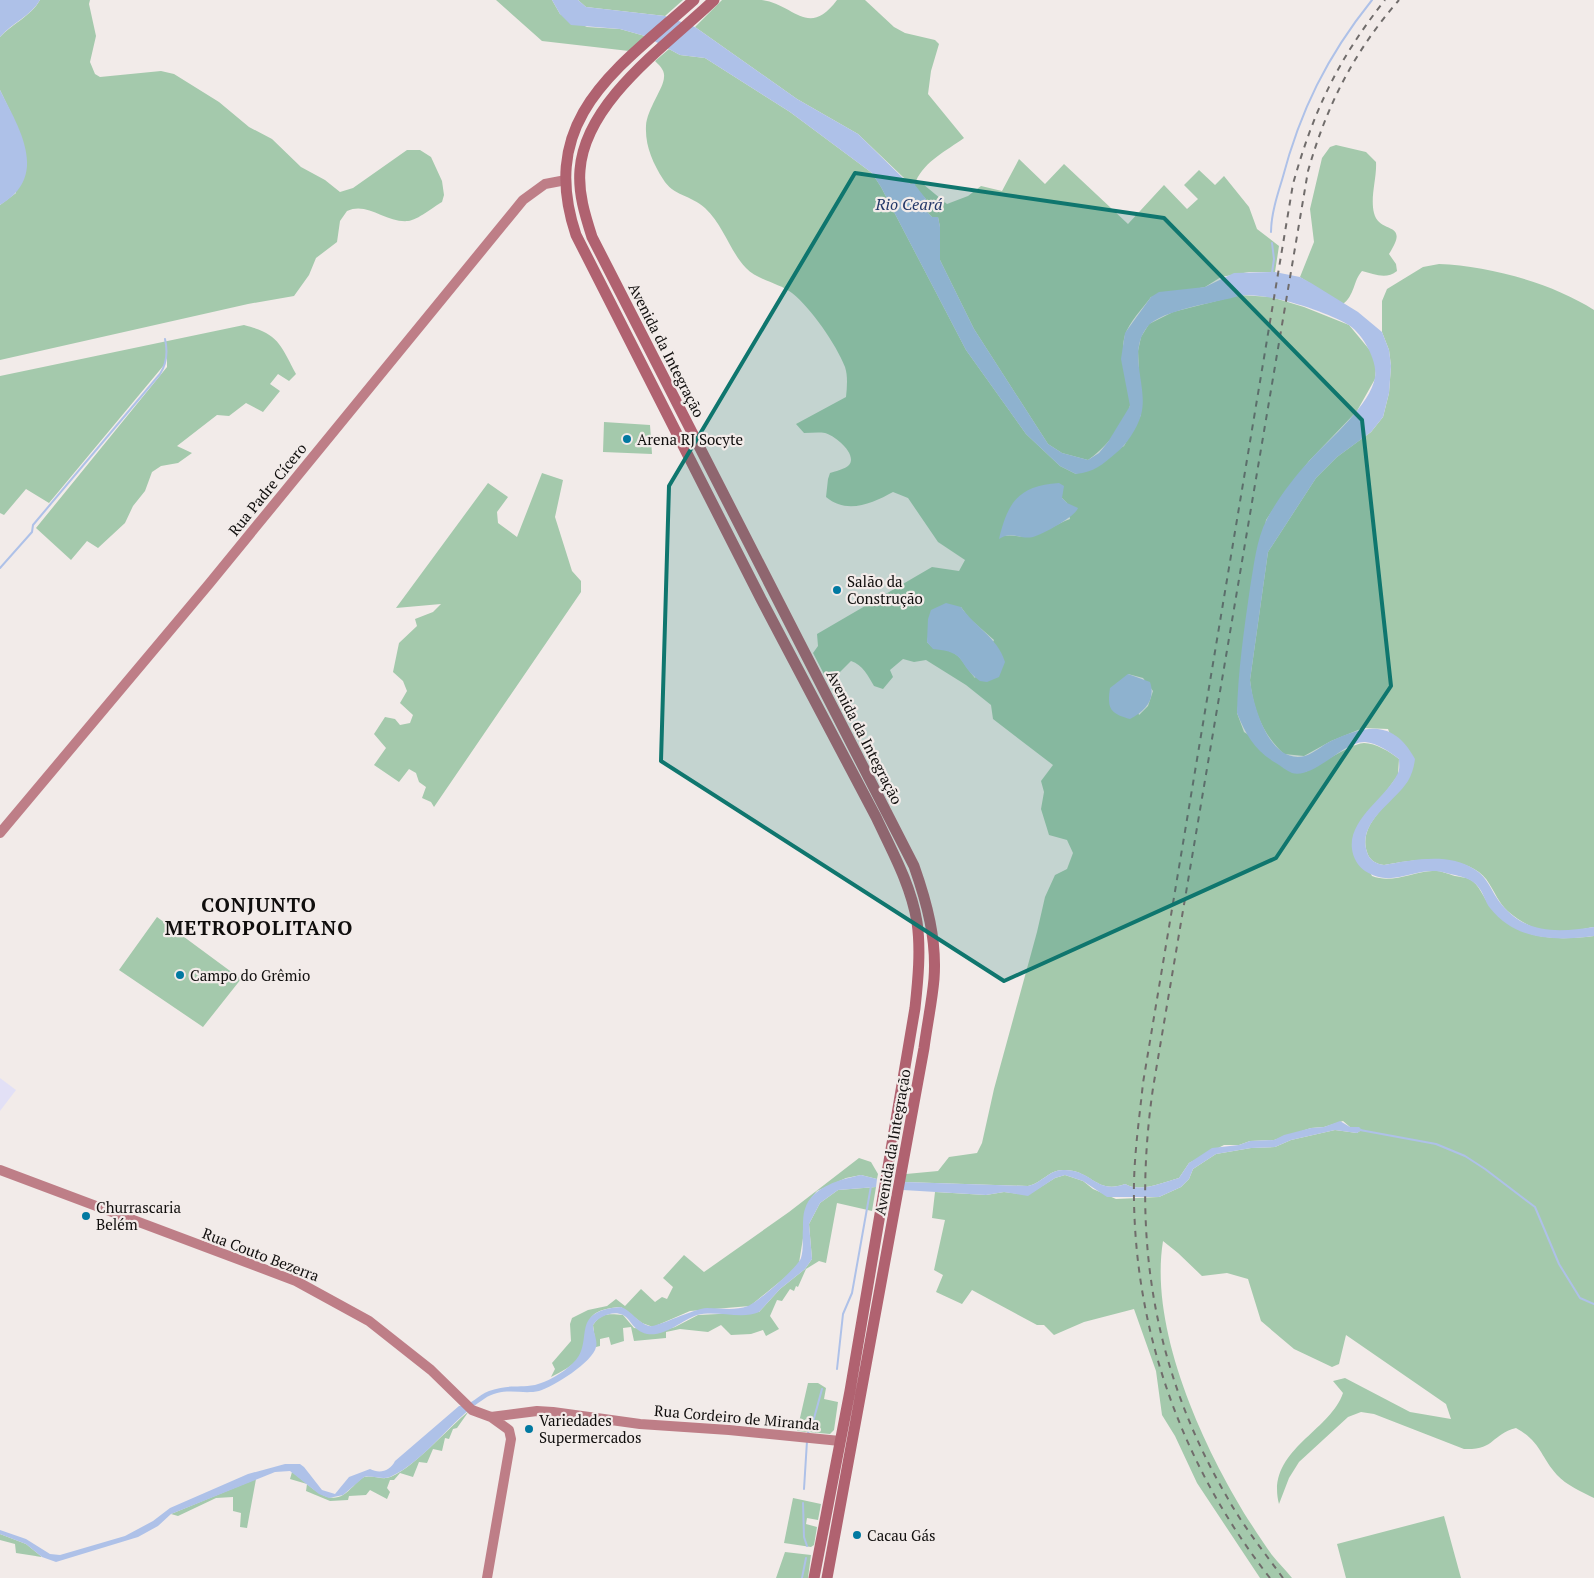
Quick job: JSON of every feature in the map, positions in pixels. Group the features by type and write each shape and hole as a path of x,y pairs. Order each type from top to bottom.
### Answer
{"main road":[{"name":"Avenida da Integração","path":"694,0 602,84 581,113 570,144 566,180 569,214 576,235 880,825 905,880 917,924 918,975 915,1008 853,1372 827,1500 814,1578"},
{"name":"Avenida da Integração","path":"714,0 606,104 591,127 582,152 580,182 584,212 592,237 914,866 930,917 934,945 934,978 924,1048 827,1578"},
{"path":"601,284 613,277"},
{"path":"802,676 814,669"},
{"path":"811,693 822,688"},
{"path":"853,1372 865,1375"},
{"path":"846,1407 859,1410"}],"street":[{"name":"Rua Padre Cícero","path":"0,833 209,584 522,200 545,184 566,180"},
{"name":"Rua Couto Bezerra","path":"0,1170 296,1281 325,1295 369,1320 431,1370 461,1399"},
{"name":"Rua Cordeiro de Miranda","path":"461,1399 472,1410 491,1417 515,1413 553,1412 640,1424 730,1430 840,1441"},
{"path":"487,1578 515,1413"},
{"path":"491,1417 505,1426 511,1434"}],"highlighted area":[{"path":"855,173 1164,218 1362,420 1391,686 1276,858 1004,981 661,761 669,486"}],"shaded area":[{"path":"0,1078 16,1090 0,1111"}],"green space":[{"path":"40,0 90,0 89,4 96,36 90,62 95,74 100,77 161,71 174,74 219,102 249,127 272,139 301,167 325,180 340,192 353,188 407,150 420,150 431,157 442,181 444,195 442,202 421,216 408,221 392,219 369,210 354,209 347,211 340,221 337,242 316,258 309,275 294,296 248,304 0,360 0,205 16,193 11,113 0,90 0,37 32,11"},
{"path":"496,0 552,0 560,14 587,27 620,29 645,36 629,51 542,41"},
{"path":"578,0 683,0 665,16 586,7"},
{"path":"722,0 762,0 809,18 818,17 827,11 837,0 865,0 894,27 905,33 935,40 939,44 931,71 928,94 964,138 930,162 916,181 923,184 947,204 968,196 981,186 1002,191 1019,159 1045,184 1064,164 1128,224 1164,185 1187,209 1198,199 1184,185 1199,170 1215,185 1224,176 1249,207 1257,229 1279,246 1275,272 1249,272 1221,277 1205,287 1151,297 1127,330 1123,344 1124,361 1130,388 1130,405 1125,420 1107,443 1088,460 1062,453 1048,444 974,329 940,260 940,227 938,217 932,217 926,211 926,199 858,134 797,99 695,27"},
{"path":"669,49 680,55 705,58 790,112 872,173 966,350 1026,434 1060,466 1076,474 1124,446 1141,415 1138,351 1141,337 1149,324 1173,312 1240,295 1271,297 1304,307 1349,325 1373,354 1376,368 1375,379 1357,411 1309,461 1266,520 1237,713 1244,732 1305,772 1343,751 1364,743 1378,746 1399,759 1398,775 1353,837 1372,876 1387,879 1435,871 1466,878 1476,884 1500,917 1524,932 1550,938 1594,936 1594,1498 1561,1479 1531,1439 1516,1428 1501,1434 1488,1445 1474,1449 1464,1449 1374,1414 1361,1412 1348,1417 1299,1462 1289,1478 1279,1504 1277,1486 1281,1470 1301,1443 1336,1407 1343,1393 1333,1381 1345,1378 1410,1412 1451,1419 1446,1404 1346,1335 1339,1364 1332,1367 1294,1349 1261,1321 1248,1279 1227,1273 1202,1276 1163,1241 1161,1279 1165,1320 1190,1406 1229,1487 1272,1555 1292,1578 1260,1578 1197,1483 1175,1436 1162,1415 1156,1371 1134,1309 1084,1322 1054,1335 1044,1325 1037,1325 972,1290 962,1304 936,1292 943,1275 934,1270 945,1220 932,1218 935,1192 986,1195 1004,1192 1028,1195 1055,1178 1065,1175 1083,1181 1093,1189 1116,1199 1159,1197 1181,1187 1189,1179 1193,1169 1216,1154 1251,1148 1275,1147 1291,1140 1335,1130 1357,1133 1361,1130 1350,1127 1343,1121 1324,1127 1311,1128 1274,1140 1224,1145 1189,1163 1179,1178 1145,1187 1125,1184 1115,1187 1107,1186 1080,1173 1063,1170 1054,1172 1028,1186 904,1182 906,1174 938,1171 949,1157 977,1153 982,1143 994,1089 1045,897 1055,875 1067,869 1073,853 1067,840 1049,835 1041,809 1044,792 1041,781 1053,765 993,719 991,705 966,685 926,660 914,662 903,659 890,670 893,677 883,689 874,686 862,668 851,661 835,677 827,680 813,653 818,646 817,634 932,567 959,571 965,560 938,542 908,498 893,492 869,503 851,506 834,502 826,497 830,473 843,469 851,461 848,451 829,434 804,433 796,424 846,397 847,378 845,367 836,348 807,308 792,293 762,279 746,268 735,254 712,215 694,200 672,189 663,179 650,154 646,133 647,119 664,77 663,70 655,61","holes":["1062,498 1067,503 1070,519 1034,535 1004,536","961,607 969,618 994,640 975,678 962,660 954,653 933,648 927,642 929,632","1128,674 1143,678 1153,691 1148,706 1139,715"]},
{"path":"1336,145 1366,152 1376,162 1374,213 1377,220 1392,229 1397,236 1389,254 1396,264 1397,271 1384,276 1362,271 1350,296 1343,304 1300,277 1314,242 1310,209 1322,158 1330,147"},
{"path":"1439,264 1478,268 1520,278 1559,292 1594,310 1594,927 1556,932 1532,927 1519,920 1503,907 1483,875 1464,864 1453,861 1418,860 1384,865 1373,861 1367,852 1365,841 1367,831 1378,813 1408,780 1388,729 1363,728 1331,741 1304,756 1284,754 1264,729 1253,701 1250,680 1268,552 1316,478 1337,457 1371,432 1383,417 1389,393 1391,366 1389,350 1382,332 1382,301 1387,289 1423,267"},
{"path":"244,325 256,328 272,337 282,348 296,374 289,381 278,374 270,384 280,391 263,412 246,403 229,416 217,415 177,446 192,453 178,463 161,466 152,472 145,491 133,506 125,523 98,548 87,541 71,560 36,528 167,367 167,355 164,365 49,503 26,489 4,515 0,513 0,376"},
{"name":"Arena RJ Socyte","path":"604,422 650,425 652,454 603,452"},
{"path":"542,473 563,480 555,517 572,571 581,581 581,592 434,807 431,802 422,798 426,787 419,782 416,773 409,769 399,782 374,765 386,748 374,734 385,717 395,719 400,725 410,723 413,715 400,703 407,691 403,681 393,672 399,643 417,626 415,619 433,612 441,604 396,608 488,483 508,497 497,512 498,523 517,537"},
{"name":"Campo do Grêmio","path":"157,917 241,979 203,1027 119,970"},
{"path":"859,1158 871,1162 878,1174 877,1179 861,1175 846,1178 817,1191 809,1201 799,1263 788,1275 750,1306 690,1311 653,1327 642,1323 621,1307 597,1312 588,1323 586,1339 579,1357 574,1363 551,1377 555,1369 552,1363 571,1341 570,1324 572,1318 588,1310 607,1306 616,1299 625,1306 641,1289 655,1302 662,1297 667,1299 673,1287 663,1278 684,1255 704,1272 789,1212"},
{"path":"876,1187 872,1211 837,1203 826,1263 819,1261 806,1269 798,1287 796,1286 794,1291 790,1289 782,1301 777,1300 770,1316 779,1329 766,1336 763,1330 751,1334 731,1335 721,1325 708,1332 680,1329 666,1332 666,1338 634,1341 631,1327 623,1328 624,1341 611,1345 609,1337 600,1339 600,1346 596,1347 593,1325 606,1315 623,1315 634,1328 662,1331 675,1327 698,1315 759,1312 780,1289 805,1269 812,1259 809,1224 820,1203 838,1190"},
{"path":"808,1383 818,1383 826,1388 824,1399 838,1402 834,1430 830,1434 797,1431"},
{"path":"469,1411 457,1428 453,1429 449,1439 445,1438 442,1451 433,1449 427,1463 419,1462 413,1477 400,1473 394,1480 390,1480 387,1488 390,1492 387,1499 370,1490 366,1495 349,1496 348,1500 330,1501 306,1491 307,1484 323,1495 336,1498 346,1493 364,1477 387,1478 396,1475 417,1459"},
{"path":"292,1472 297,1476 307,1484 290,1479"},
{"path":"256,1479 247,1528 240,1527 241,1513 233,1511 233,1497 216,1498 178,1516 171,1514"},
{"path":"793,1498 821,1504 818,1520 807,1518 806,1524 817,1527 814,1545 811,1547 784,1543"},
{"path":"1444,1516 1461,1578 1346,1578 1337,1544"},
{"path":"0,1534 26,1544 42,1557 16,1553 15,1544 0,1540"},
{"path":"785,1552 811,1555 808,1578 776,1578"}],"water":[{"path":"0,0 40,0 32,11 0,37"},
{"name":"Rio Ceará","path":"552,0 578,0 586,7 665,16 695,27 797,99 858,134 906,181 911,184 916,182 915,185 926,199 926,211 932,217 938,217 940,227 940,260 974,329 1048,444 1062,453 1088,460 1099,453 1130,406 1121,359 1125,333 1151,297 1159,292 1205,287 1234,273 1275,272 1300,277 1311,283 1358,312 1382,332 1389,350 1391,366 1389,393 1383,417 1371,432 1337,457 1316,478 1268,552 1250,680 1259,717 1265,731 1273,742 1282,751 1292,756 1305,756 1331,741 1356,731 1379,729 1398,737 1407,746 1415,759 1414,765 1408,781 1378,814 1367,831 1365,841 1368,855 1371,859 1376,863 1384,865 1430,859 1442,859 1464,864 1474,869 1487,881 1502,905 1522,922 1545,929 1557,930 1594,927 1594,936 1551,938 1524,933 1500,919 1488,906 1481,890 1476,884 1459,876 1435,871 1386,878 1365,871 1353,856 1352,838 1362,818 1393,782 1398,773 1399,759 1379,746 1365,742 1356,743 1310,771 1292,773 1257,748 1237,713 1240,666 1248,604 1256,553 1263,527 1276,503 1293,480 1349,421 1372,387 1375,377 1374,363 1368,348 1353,328 1324,313 1292,303 1246,295 1176,311 1155,320 1148,326 1142,336 1139,347 1138,358 1143,404 1137,426 1120,450 1093,470 1076,474 1060,466 1026,434 966,350 872,173 790,112 705,58 680,55 645,36 620,29 571,25 560,14"},
{"path":"0,90 22,135 27,166 24,180 15,193 0,205"},
{"path":"1059,483 1064,486 1062,498 1067,503 1078,508 1076,512 1058,525 1033,537 1008,535 999,539 1006,515 1017,498 1024,492 1034,488"},
{"path":"946,603 961,607 992,639 1005,662 999,677 987,682 980,681 957,656 933,649 927,642 928,619 931,610"},
{"path":"1128,674 1150,682 1152,694 1145,709 1130,719 1114,712 1109,701 1110,688"},
{"path":"1340,1121 1350,1127 1359,1127 1362,1130 1357,1133 1335,1130 1291,1140 1275,1147 1251,1148 1216,1154 1193,1169 1189,1179 1181,1187 1159,1197 1107,1197 1083,1181 1065,1175 1055,1178 1028,1196 1004,1192 986,1195 903,1190 904,1182 1028,1186 1054,1172 1063,1170 1081,1173 1107,1186 1115,1187 1125,1184 1145,1187 1179,1178 1189,1163 1212,1148 1239,1145 1250,1141 1274,1140 1284,1135 1311,1128 1324,1127"},
{"path":"861,1175 877,1179 876,1187 838,1190 820,1203 809,1224 812,1259 805,1269 780,1289 759,1312 745,1315 697,1315 667,1331 654,1334 647,1334 638,1330 623,1315 615,1313 606,1315 593,1325 596,1347 593,1353 588,1360 572,1373 539,1391 498,1393 484,1399 460,1418 416,1461 390,1477 364,1477 343,1495 329,1498 319,1494 290,1471 275,1472 171,1514 158,1526 138,1537 56,1562 42,1557 26,1544 0,1534 0,1530 26,1539 50,1554 60,1555 125,1536 153,1521 170,1508 248,1474 285,1464 300,1464 322,1490 335,1494 349,1477 370,1469 384,1471 388,1469 459,1406 467,1404 489,1391 535,1385 564,1371 579,1356 588,1321 594,1315 604,1310 621,1307 638,1320 653,1326 700,1309 738,1308 753,1303 768,1292 801,1258 804,1213 814,1195 829,1185"}],"waterway":[{"path":"1271,232 1278,192 1297,131 1307,107 1328,63 1372,0"},
{"path":"1272,243 1274,259 1272,273"},
{"path":"0,568 32,532 33,525 160,374 166,357 165,339"},
{"path":"1360,1130 1436,1144 1465,1156 1485,1169 1535,1207 1559,1264 1580,1298 1594,1304"},
{"path":"837,1369 843,1314 852,1293 871,1186"},
{"path":"808,1433 822,1389"},
{"path":"804,1489 807,1441"},
{"path":"803,1503 804,1537 807,1546"},
{"path":"802,1578 806,1558"}],"railway":[{"path":"1270,1578 1240,1536 1213,1493 1190,1447 1171,1400 1155,1352 1144,1302 1137,1251 1134,1200 1135,1156 1143,1083 1293,184 1309,133 1329,87 1368,22 1385,0"},
{"path":"1283,1578 1240,1518 1201,1449 1181,1400 1165,1350 1154,1299 1147,1248 1145,1196 1147,1142 1153,1088 1308,171 1315,147 1343,81 1368,40 1399,0"}],"place":[{"name":"Arena RJ Socyte","path":"627,439"},
{"name":"Salão da Construção","path":"837,590"},
{"name":"Campo do Grêmio","path":"180,975"},
{"name":"Churrascaria Belém","path":"86,1216"},
{"name":"Variedades Supermercados","path":"529,1429"},
{"name":"Cacau Gás","path":"857,1535"}],"district":[{"name":"CONJUNTO METROPOLITANO","path":"259,916"}]}
